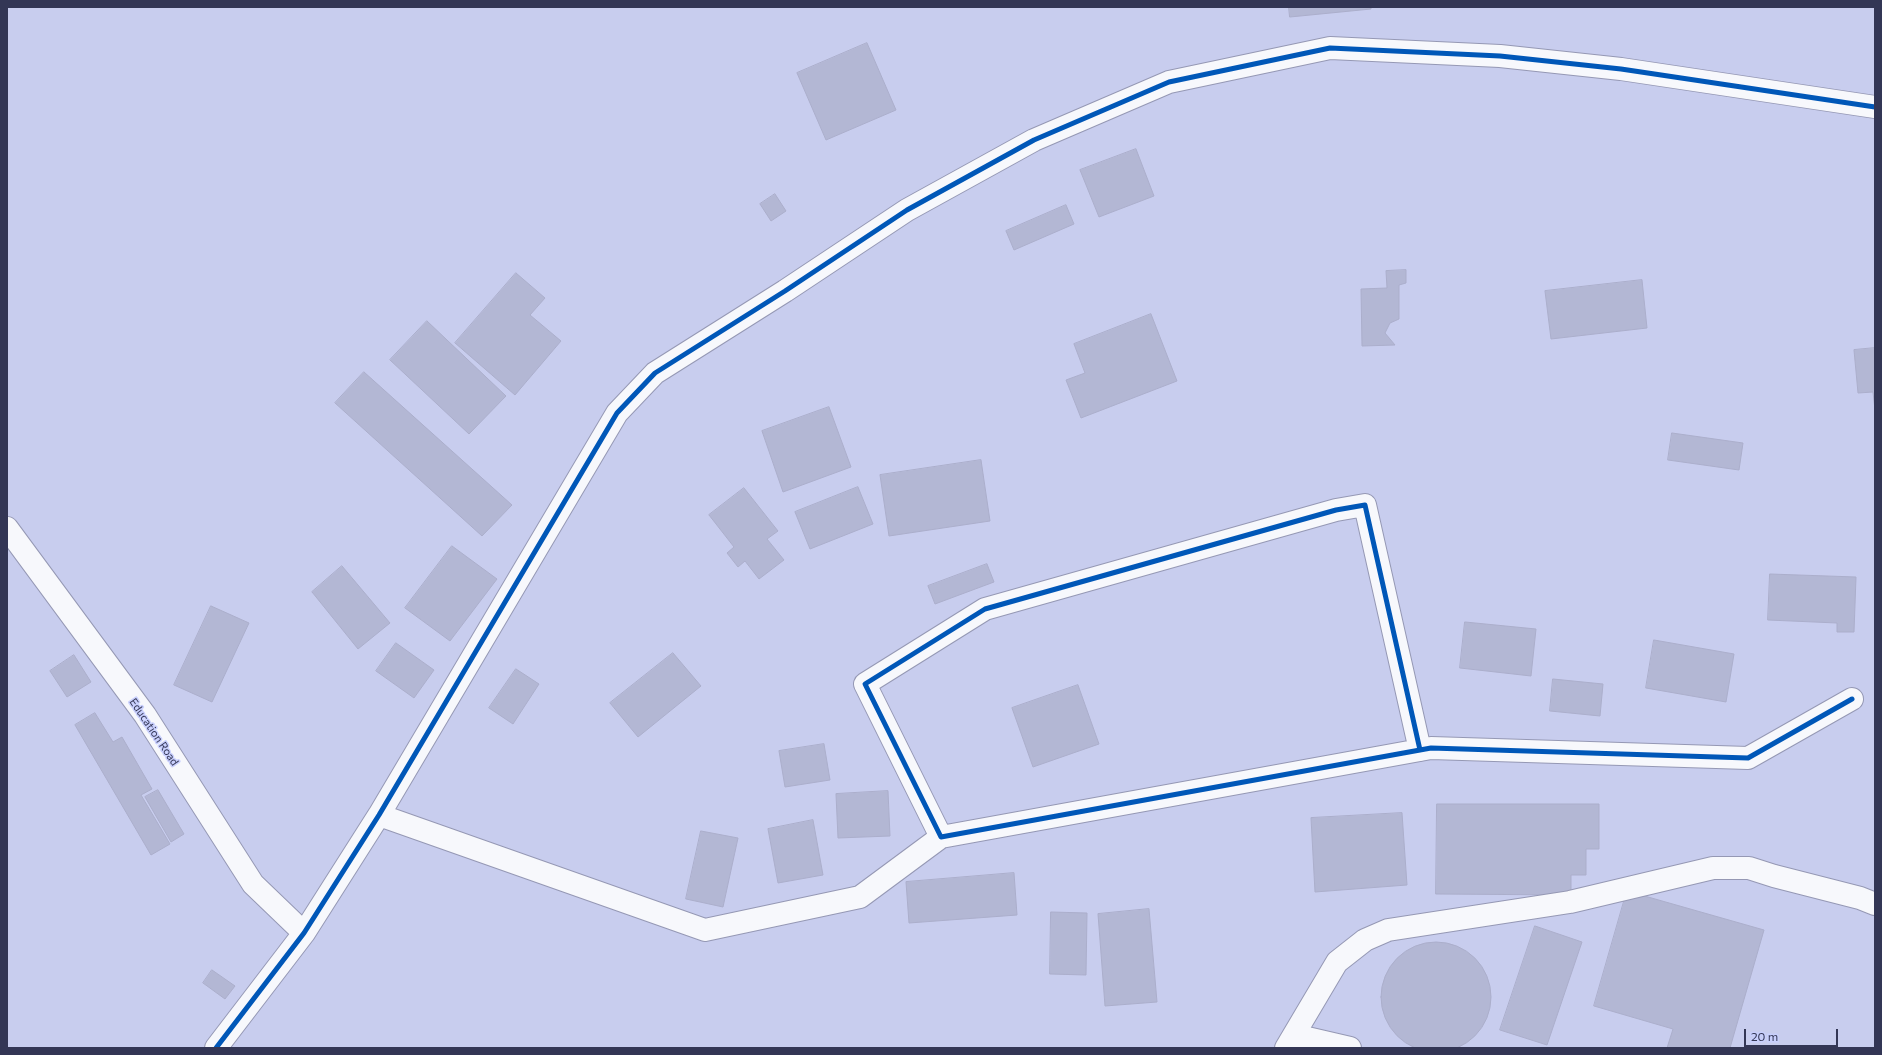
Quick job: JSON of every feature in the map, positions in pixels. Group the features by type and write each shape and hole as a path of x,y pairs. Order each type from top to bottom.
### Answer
{"street":[{"path":"216,1048 304,933 378,815 617,413 655,373 785,291 907,210 1034,140 1169,82 1330,48 1508,57 1621,70 1875,108"},
{"path":"941,837 866,684 985,609 1336,510 1365,504 1420,750"},
{"name":"Education Road","path":"7,528 144,715 253,884 304,933"},
{"path":"378,815 705,930 860,897 941,837 1420,750 1439,748 1748,758 1852,699"},
{"path":"1350,1048 1290,1041 1337,962 1365,940 1388,930 1570,902 1713,868 1749,868 1774,876 1860,898 1875,904"}],"building":[{"path":"1289,7 1371,7 1371,9 1290,17"},
{"path":"867,43 896,110 826,140 797,73"},
{"path":"1136,149 1154,196 1099,217 1080,170"},
{"path":"775,194 786,211 771,221 760,204"},
{"path":"1066,205 1074,224 1014,250 1006,231"},
{"path":"1406,270 1406,283 1399,285 1399,319 1390,323 1385,333 1395,345 1362,346 1361,289 1387,288 1386,271"},
{"path":"516,273 545,298 530,315 561,341 515,395 455,343"},
{"path":"1642,280 1647,328 1551,339 1545,291"},
{"path":"1151,314 1177,381 1081,418 1066,380 1085,373 1074,344"},
{"path":"427,321 506,396 469,434 390,360"},
{"path":"1875,348 1875,410 1873,392 1858,393 1854,350"},
{"path":"364,372 512,505 482,536 335,403"},
{"path":"829,407 851,467 783,492 762,431"},
{"path":"1672,433 1743,443 1739,470 1668,460"},
{"path":"981,460 990,521 889,536 880,475"},
{"path":"858,487 873,524 810,549 795,512"},
{"path":"744,488 778,531 767,539 784,560 759,579 745,561 738,567 727,553 734,547 709,515"},
{"path":"452,546 497,579 450,641 405,608"},
{"path":"987,564 994,582 935,604 928,586"},
{"path":"342,566 390,623 358,649 312,592"},
{"path":"1770,574 1856,577 1854,632 1837,632 1837,623 1768,620"},
{"path":"211,606 249,623 212,702 174,685"},
{"path":"1465,622 1536,629 1531,676 1460,668"},
{"path":"1654,640 1734,654 1726,702 1646,688"},
{"path":"396,643 434,670 414,698 376,671"},
{"path":"673,653 701,686 638,737 610,703"},
{"path":"74,655 91,682 67,697 50,671"},
{"path":"516,669 539,684 513,724 489,708"},
{"path":"1553,679 1603,684 1600,716 1550,711"},
{"path":"1078,685 1099,744 1033,767 1012,708"},
{"path":"95,713 113,742 122,737 152,789 141,795 170,844 151,855 75,725"},
{"path":"824,744 830,780 785,787 779,751"},
{"path":"158,790 184,834 171,842 145,797"},
{"path":"888,791 890,836 838,838 836,794"},
{"path":"1437,804 1599,804 1599,849 1586,849 1586,875 1571,875 1571,895 1436,894"},
{"path":"1402,813 1407,885 1315,892 1311,818"},
{"path":"813,820 823,875 778,883 768,829"},
{"path":"701,831 738,838 723,907 686,899"},
{"path":"1014,873 1017,915 909,923 906,882"},
{"path":"1627,891 1764,930 1730,1048 1667,1048 1673,1029 1594,1006"},
{"path":"1149,909 1157,1002 1105,1006 1098,914"},
{"path":"1051,912 1087,913 1086,975 1050,974"},
{"path":"1535,926 1582,942 1547,1045 1500,1030"},
{"path":"1436,942 1457,946 1467,951 1475,958 1482,966 1487,976 1491,997 1487,1018 1482,1028 1475,1036 1467,1043 1457,1048 1436,1052 1415,1048 1405,1043 1397,1036 1390,1028 1385,1018 1381,997 1385,976 1390,966 1397,958 1405,951 1415,946"},
{"path":"212,970 235,986 225,999 203,983"}],"cycle path":[{"path":"216,1048 304,933 379,815 617,413 655,373 785,291 907,210 1034,140 1169,82 1330,48 1500,56 1621,69 1875,107"},
{"path":"1420,750 1365,505 1336,510 985,609 865,684 941,837 1431,748 1748,758 1852,699"}]}
